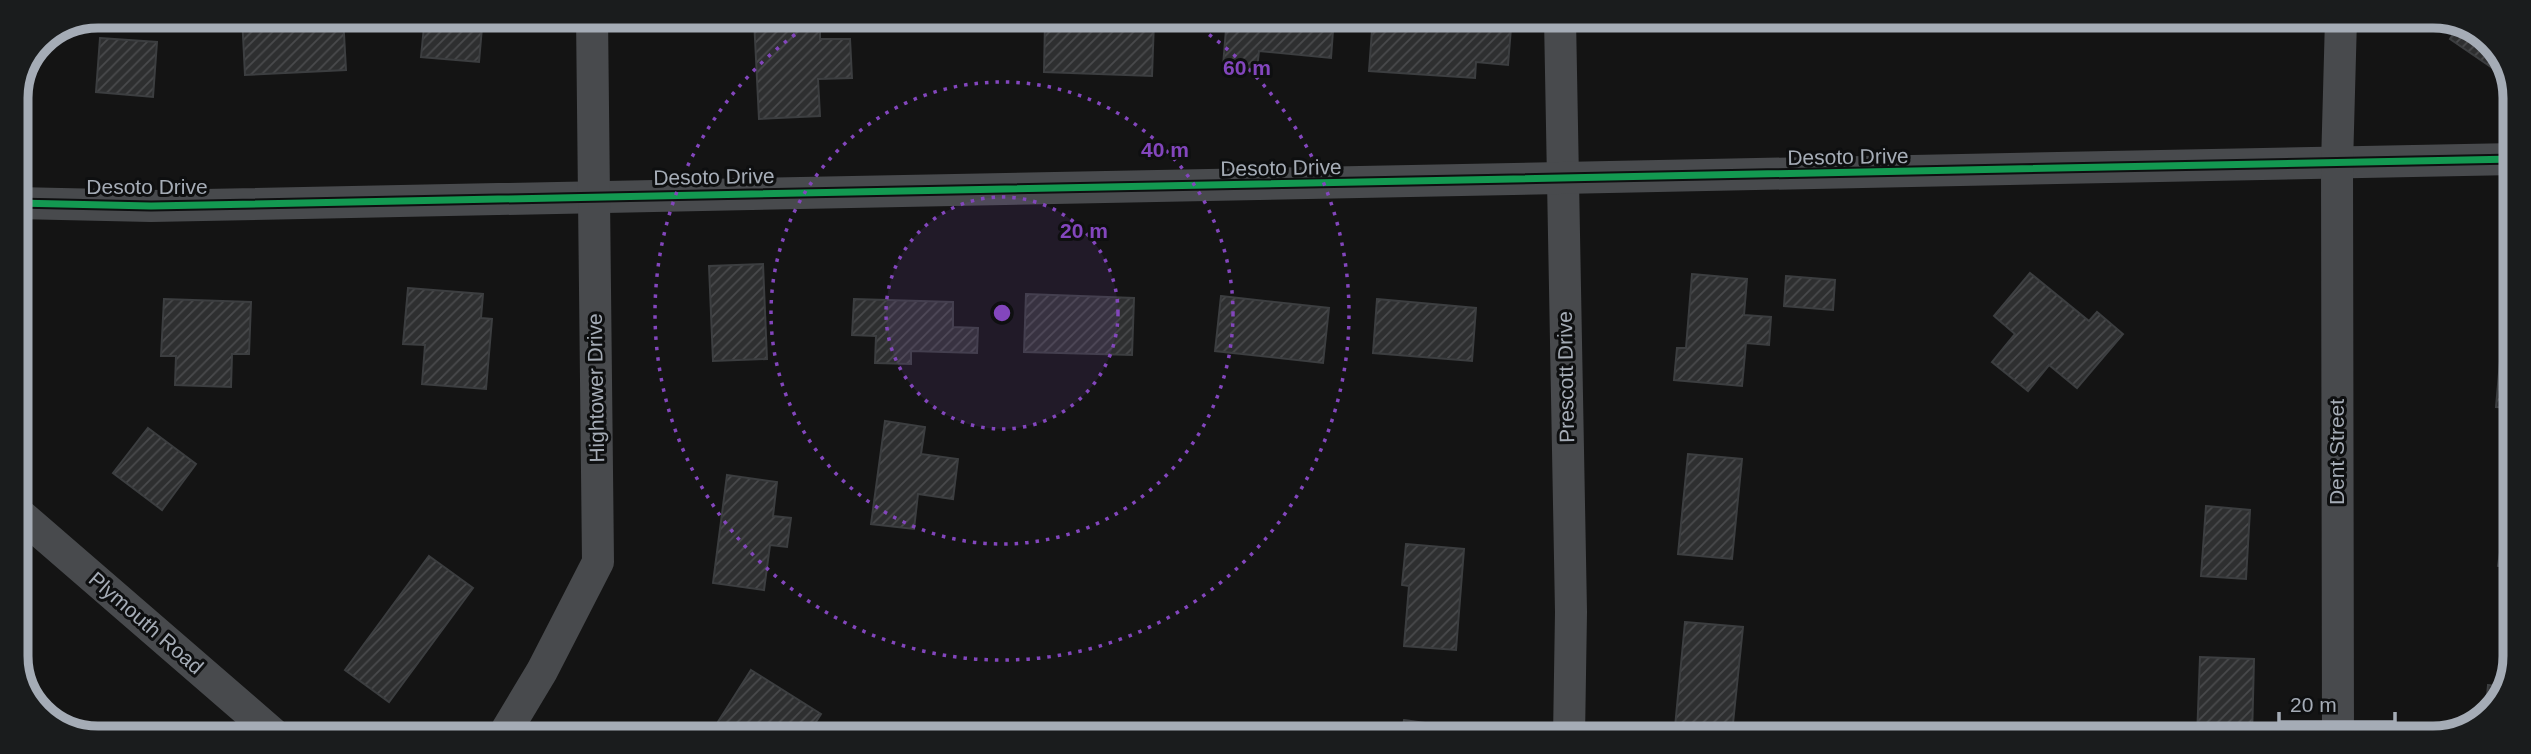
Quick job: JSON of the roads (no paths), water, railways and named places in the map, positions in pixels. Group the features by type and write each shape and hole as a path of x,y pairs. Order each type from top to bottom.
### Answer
{"street":[{"name":"Hightower Drive","path":"509,726 542,671 597,562 592,28"},
{"name":"Prescott Drive","path":"1560,28 1571,612 1569,726"},
{"name":"Dent Street","path":"2338,726 2337,165 2341,28"},
{"name":"Desoto Drive","path":"28,203 151,206 2337,165 2503,159"},
{"name":"Plymouth Road","path":"28,521 264,726"}]}
